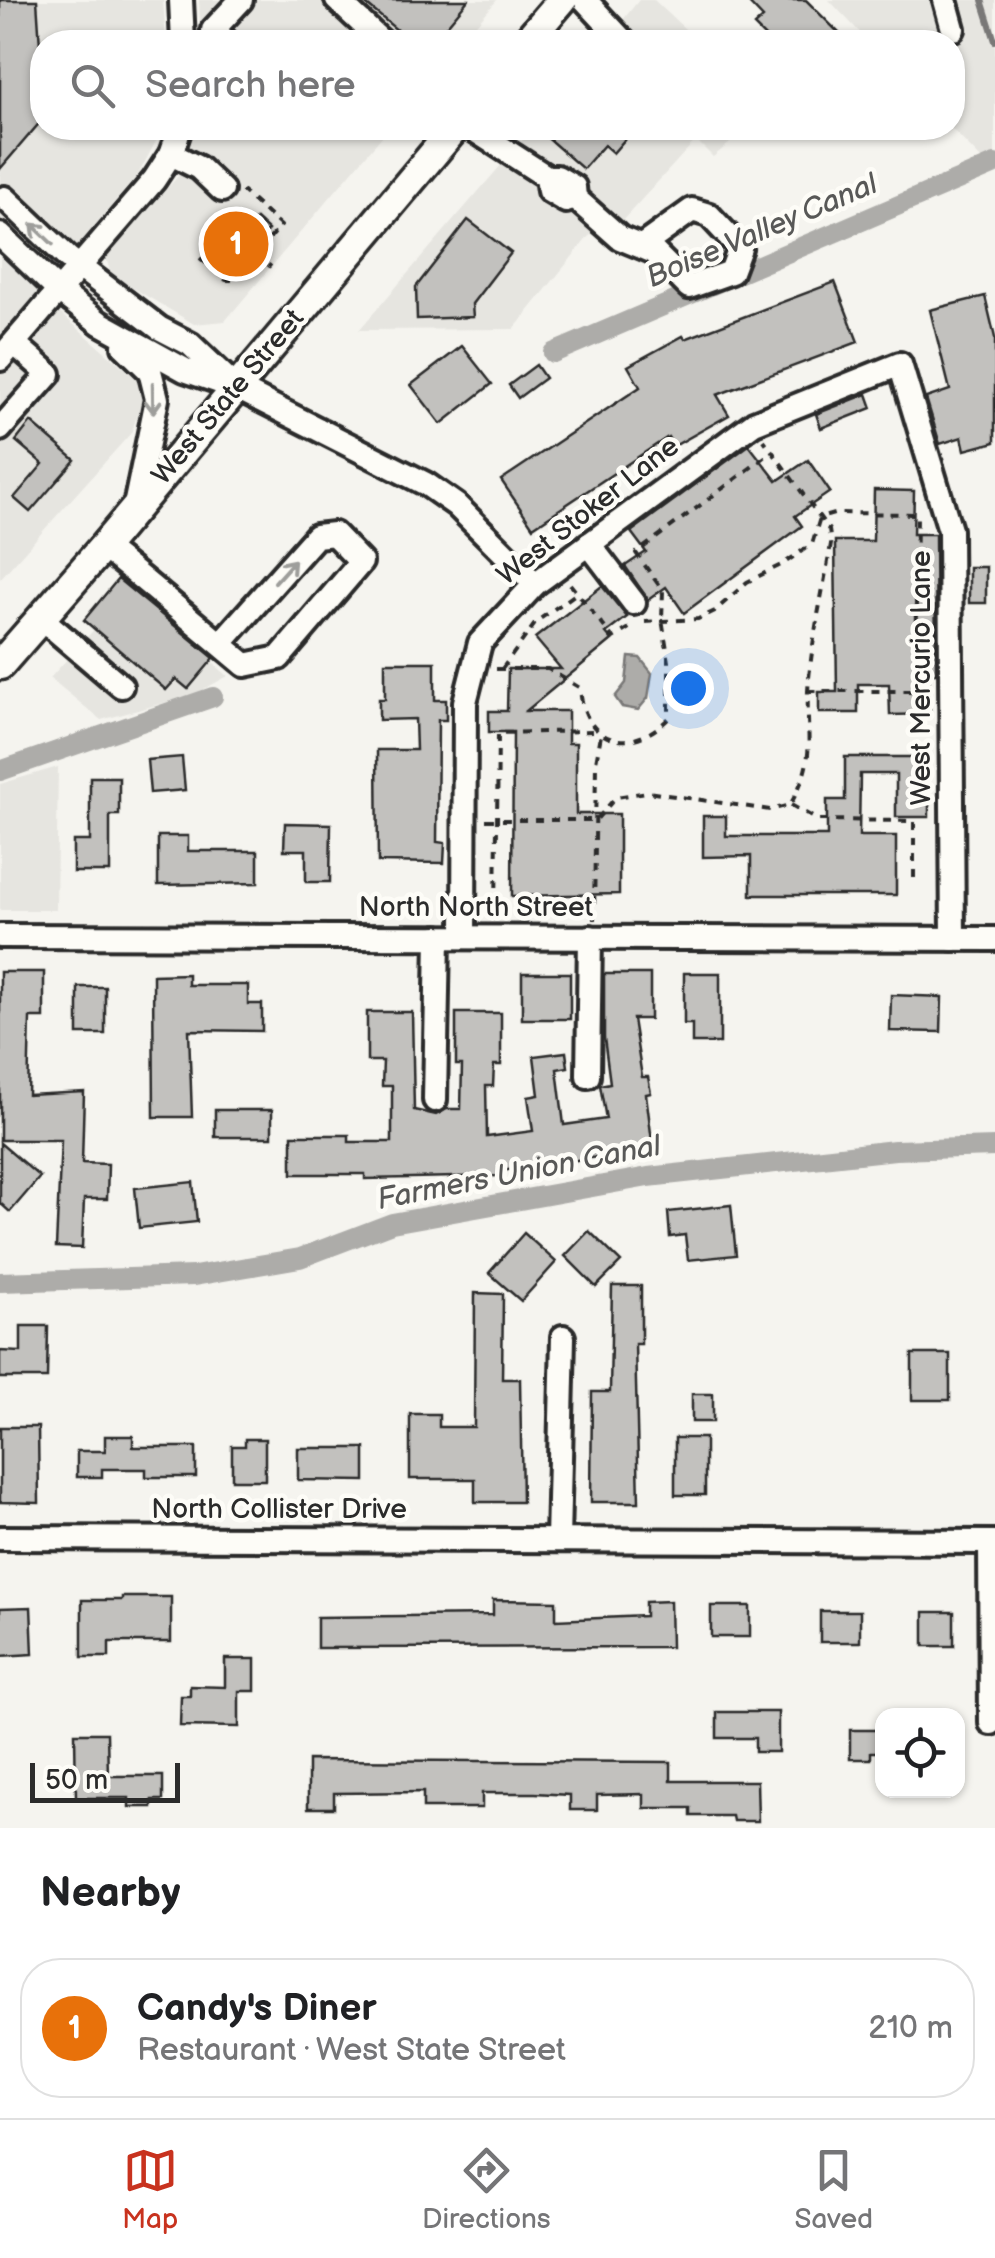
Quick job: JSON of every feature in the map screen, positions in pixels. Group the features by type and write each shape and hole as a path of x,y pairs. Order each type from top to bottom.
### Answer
{"main road":[{"path":"536,30 562,0"},
{"name":"West State Street","path":"0,665 444,140"}],"street":[{"path":"180,0 182,30"},
{"path":"224,30 241,0"},
{"path":"337,0 369,30"},
{"path":"585,0 613,30"},
{"path":"945,0 953,29"},
{"path":"0,428 49,374 8,352 154,180 175,140"},
{"path":"490,140 547,177 549,190 566,201 575,198 620,238 642,246"},
{"path":"170,154 231,190"},
{"path":"5,198 80,268 158,328 190,344 237,388"},
{"path":"0,235 150,371 157,399 136,506"},
{"path":"100,323 185,370 237,388 426,484 456,506 535,584"},
{"name":"West Stoker Lane","path":"464,936 465,702 480,643 535,584 754,422 900,364"},
{"name":"West Mercurio Lane","path":"900,364 950,530 953,938"},
{"path":"103,547 220,644 246,664 279,658 361,562 334,534 316,536 220,644"},
{"path":"590,544 634,603"},
{"path":"40,618 121,686"},
{"name":"North North Street","path":"0,936 995,939"},
{"path":"435,1100 438,937"},
{"path":"588,1076 590,937"},
{"path":"558,1540 563,1337"},
{"name":"North Collister Drive","path":"0,1538 992,1542"},
{"path":"990,1723 992,1542"}],"path":[{"path":"200,258 226,280 234,280 280,226 231,190"},
{"path":"256,254 271,267"},
{"path":"754,422 771,453 829,530 831,544 808,691 810,740 806,779 790,805"},
{"path":"808,691 915,691 917,514 837,514 820,518"},
{"path":"580,575 568,583 613,638 636,624 698,619 715,611 747,582 812,544 820,518"},
{"path":"502,669 537,621 577,593"},
{"path":"516,915 496,915 498,733 593,730"},
{"path":"590,937 595,915 596,762 601,735"},
{"path":"464,820 596,820 616,797 647,792 770,810 790,805 818,820 914,821 914,884"}],"shaded area":[{"path":"0,0 163,0 165,30 30,30 30,140 157,140 139,173 37,293 138,380 142,402 131,433 0,579"},
{"path":"199,0 497,0 471,30 200,30"},
{"path":"639,0 654,0 686,30 615,30"},
{"path":"829,0 995,0 995,157 985,163 963,140 965,30 858,30"},
{"path":"192,140 379,140 225,321 194,324 111,275 106,257 179,175"},
{"path":"523,140 696,140 621,222 589,236 514,329 359,330"},
{"path":"696,140 734,140 713,157"},
{"path":"129,591 228,676 193,695 101,720 50,678"},
{"path":"629,657 640,658 652,673 648,698 638,710 622,707 615,697 626,683"},
{"path":"58,767 56,910 0,910 0,784"}],"building":[{"path":"0,0 37,0 39,30 30,30 30,134 0,169"},
{"path":"361,0 468,0 443,30 397,30"},
{"path":"746,0 806,0 836,30 758,30 754,26 763,18"},
{"path":"550,140 624,140 613,153 604,145 583,169"},
{"path":"237,214 250,225 256,219 268,230 234,270 220,260 225,253 212,242"},
{"path":"468,220 511,253 472,304 473,317 417,319 416,287"},
{"path":"835,282 858,342 717,395 729,415 674,446 668,437 533,527 501,480 640,387 628,366 683,336 685,339"},
{"path":"985,296 995,338 995,442 965,450 962,437 940,444 926,398 950,390 930,310"},
{"path":"462,346 492,384 441,424 411,385"},
{"path":"536,365 545,378 518,398 509,385"},
{"path":"867,394 872,408 821,428 816,414"},
{"path":"31,422 75,460 30,512 14,498 43,464 16,441"},
{"path":"749,445 777,481 808,460 830,492 795,516 802,526 684,613 666,587 648,600 625,566 646,552 631,532"},
{"path":"874,490 914,491 913,534 935,534 936,673 929,673 930,714 890,715 889,684 858,684 858,713 819,713 819,692 837,692 835,541 873,541"},
{"path":"969,567 986,567 986,603 969,603"},
{"path":"118,579 214,658 188,689 176,679 166,690 84,620"},
{"path":"602,586 627,617 606,633 612,640 526,711 568,711 568,743 576,743 576,814 619,814 619,894 512,896 513,732 489,732 489,711 507,711 508,669 561,669 535,638"},
{"path":"385,662 435,662 435,700 446,700 446,720 438,720 437,842 445,843 444,863 378,862 377,750 416,750 415,719 379,720 379,699 385,699"},
{"path":"182,757 185,790 150,793 147,760"},
{"path":"845,757 920,757 919,800 929,800 929,817 896,817 896,774 860,774 859,836 896,836 896,895 751,895 751,856 703,857 703,816 726,816 726,836 827,836 827,800 845,800"},
{"path":"90,777 119,777 119,815 110,815 110,872 73,872 73,841 90,841"},
{"path":"285,823 331,824 330,882 306,882 306,850 284,850"},
{"path":"158,836 188,836 188,851 258,851 258,883 158,885"},
{"path":"0,972 44,972 44,1018 30,1018 28,1095 84,1092 82,1163 108,1164 107,1199 84,1199 82,1248 56,1247 61,1140 0,1140"},
{"path":"522,973 570,973 570,1019 522,1019"},
{"path":"684,973 720,973 720,1043 692,1043 692,1024 684,1024"},
{"path":"188,974 188,985 248,985 248,1004 262,1004 262,1031 189,1030 192,1117 154,1117 153,975"},
{"path":"604,974 650,974 650,1019 633,1019 642,1077 648,1077 651,1093 646,1094 653,1149 501,1171 501,1176 365,1179 365,1174 292,1174 292,1135 349,1135 349,1142 392,1142 392,1086 382,1086 383,1061 367,1061 367,1012 412,1012 414,1110 436,1115 447,1109 461,1109 462,1065 456,1065 456,1013 501,1013 501,1065 494,1065 493,1086 486,1086 487,1137 533,1131 528,1097 539,1095 534,1056 566,1052 568,1067 557,1069 564,1125 606,1119 600,1085 610,1083 604,1038"},
{"path":"78,987 105,987 105,1034 78,1034"},
{"path":"891,995 942,997 941,1032 890,1031"},
{"path":"215,1110 272,1110 272,1137 215,1137"},
{"path":"0,1143 40,1177 10,1212 0,1203"},
{"path":"193,1182 197,1222 139,1228 135,1188"},
{"path":"731,1205 736,1255 688,1260 685,1235 670,1237 668,1212"},
{"path":"589,1231 621,1262 596,1287 565,1256"},
{"path":"524,1233 556,1262 521,1301 489,1273"},
{"path":"612,1286 641,1286 641,1344 635,1344 639,1502 591,1502 592,1392 610,1392"},
{"path":"475,1293 503,1294 502,1379 520,1379 522,1502 475,1502 475,1479 410,1479 410,1414 439,1414 439,1427 474,1427"},
{"path":"21,1326 48,1326 47,1378 0,1378 0,1351 21,1352"},
{"path":"912,1354 950,1354 950,1400 912,1400"},
{"path":"692,1394 713,1394 713,1422 692,1422"},
{"path":"0,1427 38,1427 39,1503 0,1502"},
{"path":"105,1436 133,1436 133,1447 196,1447 196,1477 146,1477 146,1469 102,1469 102,1477 77,1477 77,1451 105,1451"},
{"path":"675,1438 705,1438 705,1495 675,1495"},
{"path":"245,1439 265,1439 265,1480 232,1480 232,1446 245,1446"},
{"path":"298,1448 365,1448 365,1481 298,1480"},
{"path":"171,1597 171,1642 109,1642 109,1657 82,1657 82,1600"},
{"path":"493,1600 556,1601 556,1620 645,1616 645,1602 670,1601 671,1647 317,1648 317,1617 493,1615"},
{"path":"711,1606 750,1606 750,1637 711,1637"},
{"path":"31,1607 33,1654 0,1656 0,1608"},
{"path":"820,1611 860,1611 860,1642 820,1642"},
{"path":"924,1612 954,1612 954,1646 924,1646"},
{"path":"225,1659 255,1659 255,1691 239,1691 239,1727 180,1726 181,1696 190,1696 190,1686 225,1687"},
{"path":"717,1712 778,1712 778,1752 755,1752 755,1738 717,1738"},
{"path":"850,1730 875,1730 875,1752 871,1752 871,1759 850,1759"},
{"path":"75,1733 107,1733 108,1776 163,1776 163,1800 152,1800 152,1807 129,1807 129,1798 76,1798"},
{"path":"308,1760 671,1762 671,1781 757,1781 758,1821 733,1821 732,1816 691,1816 691,1808 644,1808 644,1794 597,1795 597,1810 570,1810 570,1795 535,1793 482,1793 482,1808 423,1808 423,1792 334,1793 334,1808 308,1808"}],"waterway":[{"path":"982,0 995,41"},
{"name":"Boise Valley Canal","path":"553,353 995,164"},
{"name":"Boise Valley Canal","path":"0,771 213,697"},
{"name":"Farmers Union Canal","path":"0,1282 194,1276 300,1258 392,1223 648,1177 895,1150 995,1147"}],"place":[{"name":"Candy's Diner","path":"236,244"}]}
